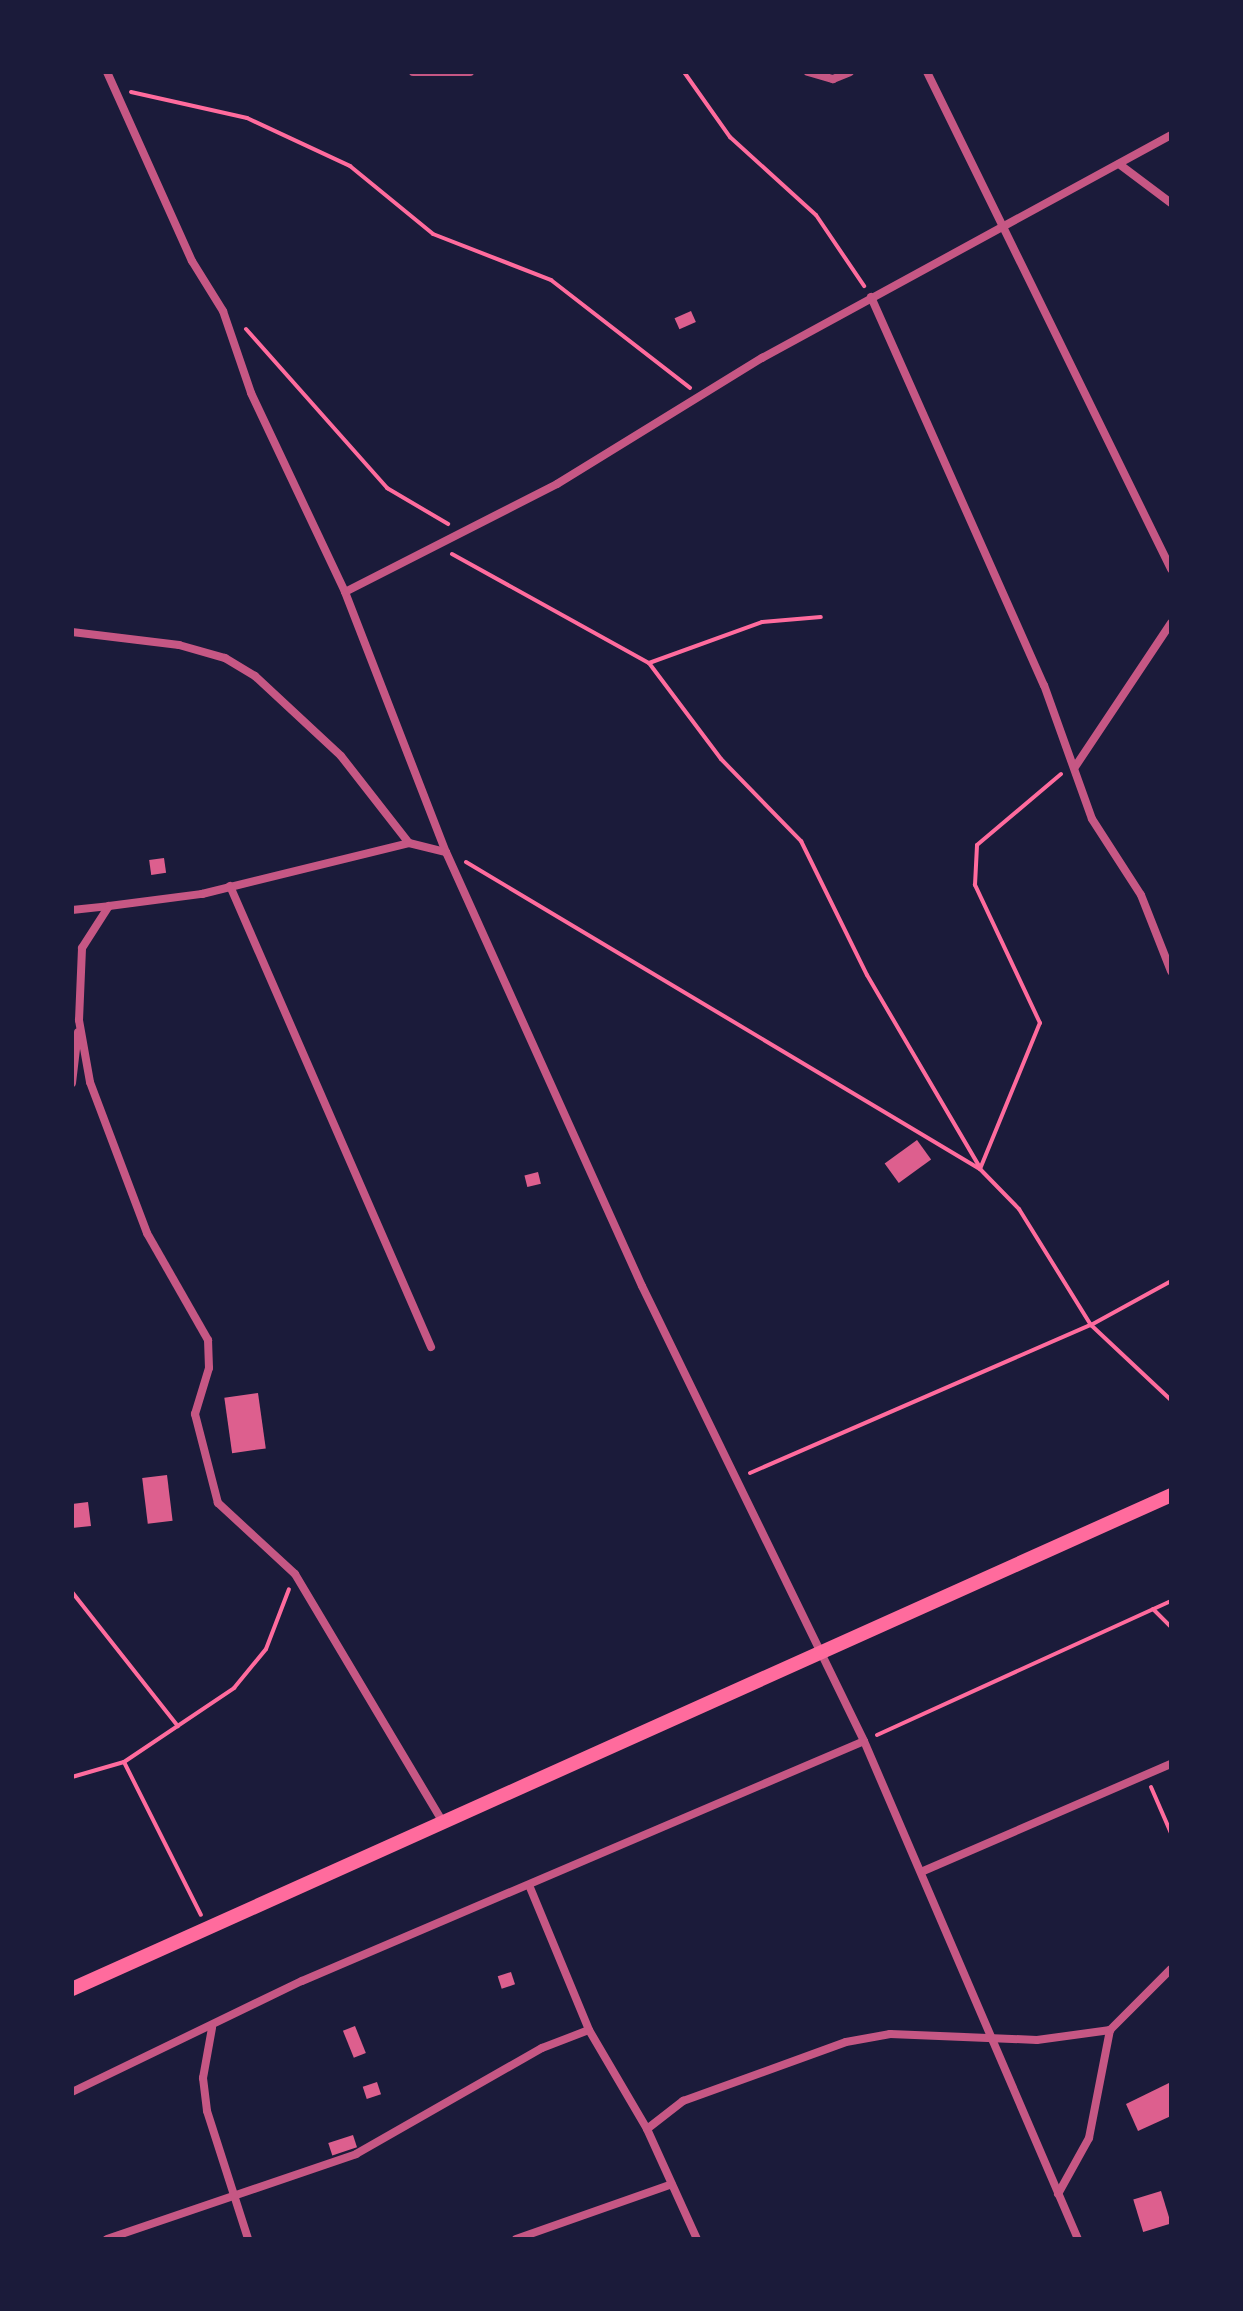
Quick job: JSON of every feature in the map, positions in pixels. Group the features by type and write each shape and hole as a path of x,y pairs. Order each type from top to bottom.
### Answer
{"main road":[{"path":"72,1989 824,1655 1171,1495"}],"street":[{"path":"107,72 345,592 446,852 736,1479 864,1741 1078,2239"},
{"path":"413,72 470,72"},
{"path":"808,72 833,79 850,72"},
{"path":"927,72 1005,223 1171,569"},
{"path":"345,592 467,531 871,297 1171,135"},
{"path":"1119,164 1171,203"},
{"path":"871,297 1075,767 1092,819 1141,895 1171,971"},
{"path":"1075,767 1171,623"},
{"path":"72,632 179,645 225,658 255,676 341,756 409,843"},
{"path":"72,910 230,886 409,843 446,852"},
{"path":"230,886 431,1347"},
{"path":"72,1083 82,948 109,906"},
{"path":"79,1020 90,1082 147,1233 208,1340 209,1368 195,1414 218,1503 295,1574 444,1824"},
{"path":"72,2092 529,1885 864,1741"},
{"path":"921,1872 1171,1764"},
{"path":"529,1885 589,2030 647,2129 697,2239"},
{"path":"1058,2194 1089,2138 1110,2030 1171,1969"},
{"path":"212,2028 203,2078 207,2111 238,2192 248,2239"},
{"path":"107,2239 356,2154 542,2048 589,2030"},
{"path":"647,2129 683,2101 846,2042 890,2034 992,2040 1110,2030"},
{"path":"516,2239 672,2184"}],"path":[{"path":"684,72 730,137 816,215 871,297"},
{"path":"115,88 247,118 350,166 433,234 551,280 702,397"},
{"path":"238,320 387,488 467,531"},
{"path":"436,546 541,597 649,663 721,759 801,841 867,975 980,1169 1019,1209 1091,1325 1171,1400"},
{"path":"649,663 762,622 821,617"},
{"path":"980,1169 1040,1023 975,885 977,845 1045,782 1075,767"},
{"path":"446,852 980,1169"},
{"path":"736,1479 1091,1325 1171,1281"},
{"path":"72,1777 124,1762 234,1688 266,1649 295,1574"},
{"path":"72,1592 178,1726"},
{"path":"864,1741 1171,1601"},
{"path":"1153,1609 1171,1627"},
{"path":"124,1762 206,1928"},
{"path":"1145,1776 1171,1833"}],"building":[{"path":"691,311 696,322 679,329 675,318"},
{"path":"164,858 166,873 151,875 149,860"},
{"path":"917,1140 931,1159 899,1183 885,1164"},
{"path":"538,1172 541,1184 527,1187 524,1175"},
{"path":"258,1393 266,1448 232,1453 224,1398"},
{"path":"167,1475 173,1521 148,1524 142,1478"},
{"path":"88,1502 91,1526 72,1528 72,1504"},
{"path":"511,1972 515,1984 502,1989 498,1976"},
{"path":"355,2026 366,2053 354,2058 343,2031"},
{"path":"377,2082 381,2094 367,2099 363,2087"},
{"path":"1171,2082 1171,2116 1138,2131 1126,2104"},
{"path":"353,2135 357,2147 332,2155 328,2143"},
{"path":"1161,2191 1171,2224 1143,2232 1133,2199"}]}
